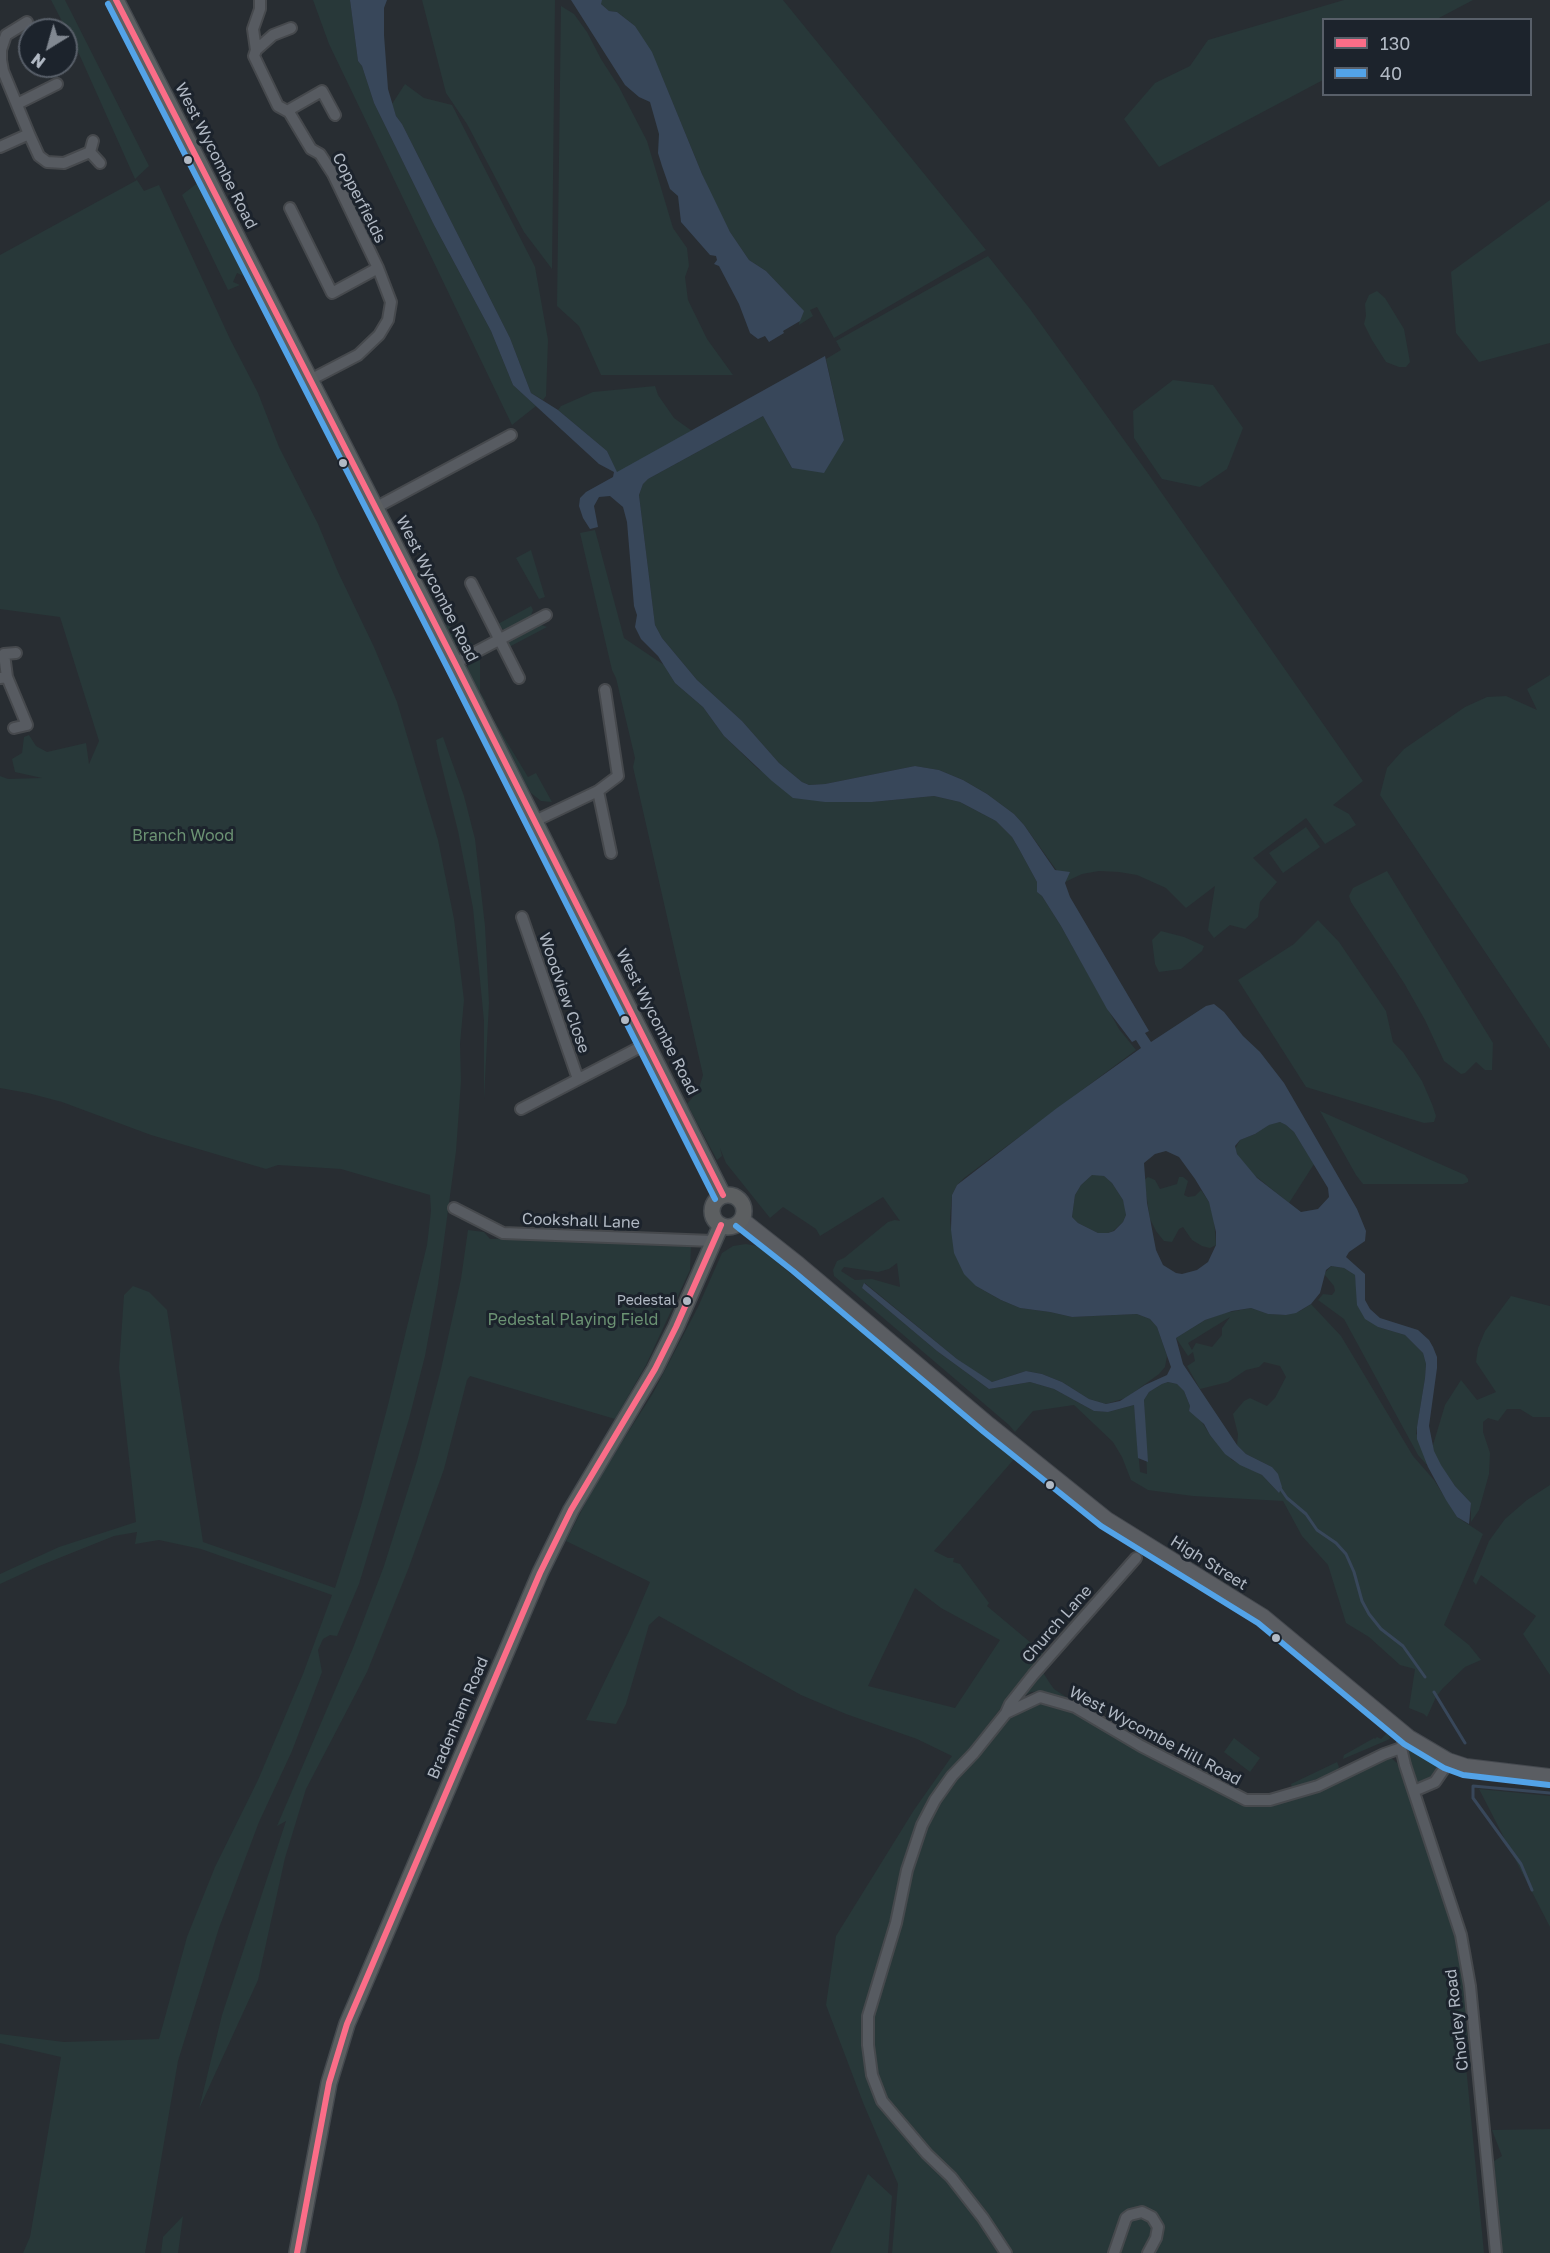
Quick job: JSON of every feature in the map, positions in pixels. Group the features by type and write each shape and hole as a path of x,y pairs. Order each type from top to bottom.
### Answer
{"highway":[{"name":"West Wycombe Road","path":"116,0 455,663 723,1195"},
{"path":"723,1195 735,1196 745,1210 742,1219 732,1226 721,1225 712,1212 716,1201 723,1195"},
{"name":"Bradenham Road","path":"297,2253 329,2083 347,2024 540,1573 572,1510 655,1369 721,1225"}],"main road":[{"name":"High Street","path":"742,1219 800,1264 990,1425 1107,1519 1142,1551 1263,1616 1406,1735 1448,1760 1466,1766 1550,1776"}],"street":[{"name":"Copperfields","path":"260,0 260,9 253,29 256,50 254,56 278,106 287,111 311,149 320,154 333,174 378,268 391,302 388,320 379,335 358,355 310,380"},
{"path":"18,28 6,35 1,43 0,60 39,156 47,162 64,163 90,153"},
{"path":"256,50 273,35 291,28"},
{"path":"17,104 57,84"},
{"path":"287,111 322,92 335,115"},
{"path":"0,147 29,134"},
{"path":"90,153 93,141"},
{"path":"90,153 100,164"},
{"path":"291,208 332,293 378,268"},
{"path":"375,508 511,435"},
{"path":"471,583 519,678"},
{"path":"455,663 546,615"},
{"path":"14,728 27,724 4,677 4,654 16,653"},
{"path":"535,821 598,790 618,776 605,690"},
{"path":"598,790 611,853"},
{"name":"Woodview Close","path":"522,916 578,1079"},
{"path":"521,1109 648,1043"},
{"name":"Cookshall Lane","path":"454,1208 503,1233 713,1241"},
{"name":"Church Lane","path":"1006,1713 1010,1704 1033,1675 1142,1551"},
{"name":"West Wycombe Hill Road","path":"1006,2253 983,2217 951,2177 927,2154 882,2101 872,2076 868,2045 868,2016 896,1923 907,1870 922,1825 935,1800 952,1776 1006,1713 1040,1697 1068,1704 1110,1726 1141,1746 1246,1800 1270,1800 1309,1789 1384,1754 1401,1749"},
{"path":"1401,1749 1406,1735"},
{"name":"Chorley Road","path":"1401,1749 1461,1935 1470,1986 1496,2253"},
{"path":"1414,1791 1435,1782 1448,1760"},
{"path":"1114,2253 1126,2218 1142,2212 1152,2217 1158,2227 1156,2238 1148,2253"}],"green space":[{"path":"51,0 65,0 74,18 60,18"},
{"path":"313,0 350,0 358,61 362,66 374,103 434,225 491,331 513,385 536,406 512,425 329,44"},
{"path":"422,0 555,0 552,269 524,232 467,124 446,93"},
{"path":"602,0 783,0 986,250 834,338 817,307 810,310 813,316 799,325 800,307 766,271 749,260 730,232 712,198 660,72 635,26 617,12 609,11 600,3"},
{"path":"1344,0 1473,0 1439,18 1322,18 1322,81 1159,167 1124,119 1155,83 1190,66 1208,40"},
{"path":"561,6 574,14 587,32 647,141 673,228 687,248 689,266 685,277 688,300 707,339 733,375 601,375 579,326 557,306"},
{"path":"78,26 149,166 135,179 80,56"},
{"path":"405,84 424,98 452,105 535,267 548,340 546,396 543,400 531,393 510,338 396,116 392,104"},
{"name":"Branch Wood","path":"137,180 144,191 159,185 230,339 258,393 279,447 318,524 397,702 438,840 454,919 464,1000 460,1044 461,1081 456,1151 438,1285 425,1356 409,1419 359,1584 337,1636 330,1635 323,1639 318,1650 322,1672 292,1751 259,1822 219,1928 178,2061 145,2253 23,2253 30,2237 61,2057 0,2043 0,2034 64,2042 159,2039 187,1937 215,1867 258,1780 303,1674 332,1595 201,1549 159,1540 135,1544 137,1532 114,1536 0,1584 0,1574 59,1547 136,1522 119,1368 124,1295 133,1286 149,1292 167,1310 203,1542 335,1588 361,1506 388,1405 427,1245 431,1211 430,1195 341,1169 278,1165 266,1169 151,1135 62,1102 0,1088 0,776 8,779 42,778 15,772 12,759 22,753 24,737 29,735 36,746 47,752 86,743 89,764 99,741 60,617 0,609 0,255"},
{"path":"200,181 217,222 244,276 237,273 233,282 240,285 228,290 182,195"},
{"path":"1550,200 1550,343 1479,362 1456,333 1451,272"},
{"path":"988,256 1030,309 1147,472 1363,781 1333,805 1349,814 1356,825 1325,844 1306,818 1253,858 1277,882 1260,902 1258,917 1245,929 1230,925 1214,938 1208,930 1215,886 1186,908 1166,888 1137,875 1099,871 1082,874 1065,882 1014,814 987,794 939,770 915,766 825,784 809,785 802,782 779,763 742,721 697,680 662,638 655,625 639,495 643,484 648,479 763,416 792,468 844,440 826,359 841,350 836,341"},
{"path":"1377,291 1385,298 1404,329 1410,362 1406,367 1386,362 1364,324 1365,304 1369,295"},
{"path":"1173,380 1213,385 1243,428 1227,469 1200,487 1162,479 1134,438 1133,411"},
{"path":"655,386 658,395 674,418 692,431 617,473 607,451 558,410 561,406 593,392"},
{"path":"595,530 624,638 664,665 675,683 703,707 724,736 758,769 812,800 872,802 934,796 960,802 996,821 1012,837 1037,882 1037,892 1061,926 1119,1029 1136,1050 964,1178 952,1195 950,1219 951,1230 976,1286 1001,1300 1020,1308 1072,1317 1137,1314 1150,1319 1157,1327 1167,1356 1165,1367 1159,1374 1126,1398 1106,1404 1089,1399 1062,1382 1042,1374 1026,1371 992,1382 957,1359 865,1283 862,1288 937,1351 989,1389 1030,1382 1054,1389 1094,1411 1108,1412 1134,1405 1140,1472 1147,1474 1144,1400 1149,1392 1162,1384 1168,1382 1177,1384 1184,1391 1190,1406 1189,1411 1200,1419 1210,1435 1232,1460 1262,1475 1279,1493 1272,1467 1246,1454 1237,1445 1238,1434 1233,1414 1244,1401 1250,1398 1267,1406 1275,1398 1286,1377 1280,1366 1264,1362 1259,1367 1246,1370 1228,1382 1200,1389 1187,1366 1195,1361 1193,1352 1188,1356 1176,1338 1205,1320 1224,1313 1251,1308 1268,1314 1286,1315 1300,1311 1311,1304 1341,1336 1413,1456 1434,1480 1457,1517 1483,1534 1444,1625 1469,1645 1481,1660 1465,1667 1443,1688 1427,1717 1409,1708 1415,1669 1400,1665 1369,1637 1346,1623 1328,1565 1302,1536 1283,1501 1193,1496 1148,1490 1131,1480 1113,1442 1074,1405 1033,1411 1015,1432 834,1276 833,1270 837,1261 844,1258 888,1222 900,1221 883,1197 820,1236 816,1229 783,1207 770,1218 726,1163 720,1148 722,1156 717,1160 687,1104 698,1091 703,1075 633,767 635,758 580,533","holes":["897,1263 900,1287 872,1279 855,1280 841,1271 844,1267 878,1272 889,1269","1230,1317 1222,1328 1222,1335 1212,1347 1196,1343 1192,1350 1188,1343"]},
{"path":"531,550 545,597 539,599 516,558"},
{"path":"426,585 446,624 473,644 461,649 451,642"},
{"path":"531,606 533,610 530,618 507,629 496,625"},
{"path":"539,624 547,627 509,647 507,643 509,638"},
{"path":"480,655 480,692 486,702 484,704 528,777 536,773 552,802 541,801 531,793 469,680 466,669 473,658"},
{"path":"1550,675 1550,1049 1380,795 1387,768 1404,749 1465,707 1487,697 1506,696 1537,710 1527,689"},
{"path":"443,737 464,796 475,839 485,926 489,1003 484,1099 484,1021 473,908 458,831 436,740"},
{"path":"1306,827 1320,847 1283,873 1269,853"},
{"path":"1387,871 1493,1043 1492,1070 1485,1070 1476,1062 1461,1074 1444,1061 1425,1020 1404,983 1351,902 1349,896 1353,888"},
{"path":"1318,920 1339,942 1386,1011 1393,1042 1403,1052 1422,1081 1436,1116 1434,1122 1424,1123 1306,1087 1238,980 1294,944"},
{"path":"1161,931 1184,937 1204,946 1202,951 1181,969 1159,972 1155,964 1152,940"},
{"path":"1320,1111 1465,1175 1468,1182 1463,1184 1363,1184"},
{"path":"1280,1122 1294,1132 1314,1164 1289,1203 1253,1174 1239,1158 1235,1149 1240,1140 1268,1125"},
{"path":"1098,1174 1112,1183 1125,1206 1126,1215 1123,1222 1108,1233 1098,1233 1078,1223 1072,1217 1075,1195 1081,1185 1092,1175"},
{"path":"1148,1177 1155,1180 1160,1189 1177,1184 1179,1177 1183,1177 1188,1181 1184,1195 1188,1197 1195,1196 1201,1190 1209,1202 1214,1218 1216,1245 1210,1248 1202,1246 1192,1240 1183,1227 1179,1229 1172,1242 1164,1241 1150,1219 1144,1180"},
{"name":"Pedestal Playing Field","path":"468,1230 484,1232 490,1239 554,1237 691,1245 690,1270 646,1365 615,1419 470,1376 467,1380 444,1469 409,1567 367,1672 306,1789 285,1858 258,1980 199,2109 222,2015 286,1821 277,1826 353,1648 384,1566 417,1461 461,1279"},
{"path":"746,1244 757,1246 1015,1458 934,1551 948,1558 954,1558 953,1562 960,1564 989,1603 987,1606 1043,1653 928,1803 867,2032 879,1998 887,1961 900,1930 907,1886 924,1829 938,1802 955,1778 1008,1718 1028,1707 1038,1702 1051,1703 1074,1711 1186,1774 1268,1802 1390,1757 1397,1763 1407,1789 1458,1946 1469,2005 1465,2013 1471,2068 1466,2066 1484,2253 892,2253 898,2184 864,2105 826,2005 836,1936 914,1810 952,1756 917,1739 846,1714 801,1695 659,1616 649,1625 626,1704 616,1724 586,1720 650,1582 566,1541 594,1486 653,1393 698,1307 722,1253 733,1246","holes":["915,1588 941,1608 1000,1640 955,1708 868,1686"]},
{"path":"1331,1266 1344,1268 1355,1275 1356,1283 1378,1327 1405,1335 1423,1353 1426,1364 1425,1378 1416,1434 1433,1445 1445,1405 1461,1380 1477,1400 1496,1392 1476,1362 1478,1348 1485,1331 1511,1296 1550,1306 1550,1417 1533,1417 1520,1409 1507,1409 1498,1421 1488,1418 1483,1422 1483,1432 1490,1453 1489,1474 1479,1510 1471,1522 1471,1503 1441,1466 1426,1464 1418,1455 1344,1319 1318,1300 1323,1294 1332,1295 1335,1291 1334,1286 1324,1274"},
{"path":"1550,1485 1550,1675 1523,1634 1536,1616 1481,1575 1476,1585 1473,1581 1489,1541 1505,1519 1527,1500"},
{"path":"1046,1662 1044,1674 1049,1682 1054,1689 1072,1701 1043,1691 1031,1692 1015,1702"},
{"path":"1388,1732 1390,1739 1343,1759 1344,1755 1374,1738 1381,1739"},
{"path":"1234,1738 1260,1758 1250,1772 1224,1752"},
{"path":"1412,1747 1436,1763 1436,1773 1428,1781 1418,1782 1413,1778 1406,1750"},
{"path":"1337,1762 1339,1767 1336,1772 1292,1788 1291,1784"},
{"path":"1479,1789 1550,1796 1550,1927"},
{"path":"1550,2129 1550,2253 1502,2253 1494,2161 1502,2156 1492,2130"},
{"path":"868,2174 892,2196 888,2253 830,2253"},
{"path":"183,2216 178,2253 161,2253 163,2237"}],"water":[{"path":"350,0 387,0 384,8 384,35 388,89 396,116 510,338 531,393 558,410 607,451 617,472 825,356 844,440 824,473 792,468 763,416 648,479 643,484 639,495 655,625 662,638 697,680 742,721 779,763 802,782 809,785 825,784 915,766 939,770 963,780 1014,814 1055,870 1070,872 1065,883 1070,897 1149,1031 1145,1033 1151,1042 1206,1006 1214,1004 1224,1012 1284,1083 1357,1209 1366,1231 1365,1241 1349,1252 1346,1257 1365,1274 1365,1300 1370,1309 1380,1318 1418,1330 1433,1347 1437,1357 1437,1368 1429,1426 1434,1451 1455,1486 1471,1503 1469,1524 1457,1517 1446,1500 1428,1467 1417,1439 1426,1364 1423,1353 1405,1335 1378,1327 1365,1319 1357,1305 1355,1275 1344,1268 1331,1266 1326,1270 1320,1293 1311,1304 1296,1313 1268,1314 1251,1308 1232,1311 1205,1320 1176,1338 1183,1364 1237,1445 1246,1454 1272,1467 1278,1474 1282,1487 1279,1493 1262,1475 1240,1465 1225,1454 1204,1424 1189,1411 1190,1406 1184,1391 1177,1384 1168,1382 1162,1384 1149,1392 1144,1400 1148,1462 1138,1458 1134,1405 1108,1412 1094,1411 1054,1389 1030,1382 989,1389 937,1351 862,1288 864,1283 957,1359 992,1382 1026,1371 1042,1374 1062,1382 1089,1399 1106,1404 1120,1401 1145,1385 1167,1375 1171,1367 1157,1327 1150,1319 1137,1314 1072,1317 1020,1308 1001,1300 976,1286 964,1274 954,1253 951,1230 952,1195 957,1185 1057,1108 1141,1048 1136,1040 1132,1042 1107,1009 1061,926 1037,892 1037,882 1012,837 996,821 960,802 934,796 872,802 825,802 793,798 724,736 703,707 675,683 658,656 641,639 635,627 637,615 634,606 627,522 623,507 610,496 599,497 594,506 598,527 590,529 579,506 580,498 586,492 613,477 614,472 599,464 513,385 491,331 434,225 374,103 362,66 358,61","holes":["1280,1122 1294,1132 1328,1188 1329,1197 1318,1209 1301,1212 1257,1178 1237,1154 1235,1146 1240,1140","1166,1151 1179,1157 1209,1202 1216,1232 1216,1245 1208,1262 1197,1270 1182,1274 1176,1273 1163,1265 1156,1250 1147,1203 1144,1163 1155,1154","1092,1175 1104,1176 1112,1183 1123,1200 1126,1215 1114,1231 1098,1233 1078,1223 1072,1217 1075,1195 1081,1185"]},
{"path":"571,0 602,0 601,4 609,11 617,12 635,26 652,52 702,174 730,232 749,260 766,271 804,311 800,321 783,331 784,333 769,342 765,336 758,339 750,333 739,304 719,266 714,264 717,260 716,256 710,255 681,222 678,196 670,189 658,153 659,134 650,102 639,97 625,85"}],"waterway":[{"path":"1280,1488 1287,1498 1306,1514 1317,1530 1336,1543 1346,1554 1362,1601 1369,1614 1381,1629 1403,1646 1425,1677"},
{"path":"1434,1692 1465,1743"},
{"path":"1532,1890 1521,1864 1473,1798 1473,1786 1550,1793"}],"transit line":[{"name":"130","path":"116,0 455,663 723,1195"},
{"name":"40","path":"108,4 447,667 715,1199"},
{"name":"130","path":"297,2253 329,2083 347,2024 540,1573 571,1510 655,1369 721,1225"},
{"name":"40","path":"736,1226 1101,1526 1258,1623 1404,1744 1444,1768 1463,1775 1549,1785"}],"place":[{"name":"Pedestal","path":"687,1301"}]}
